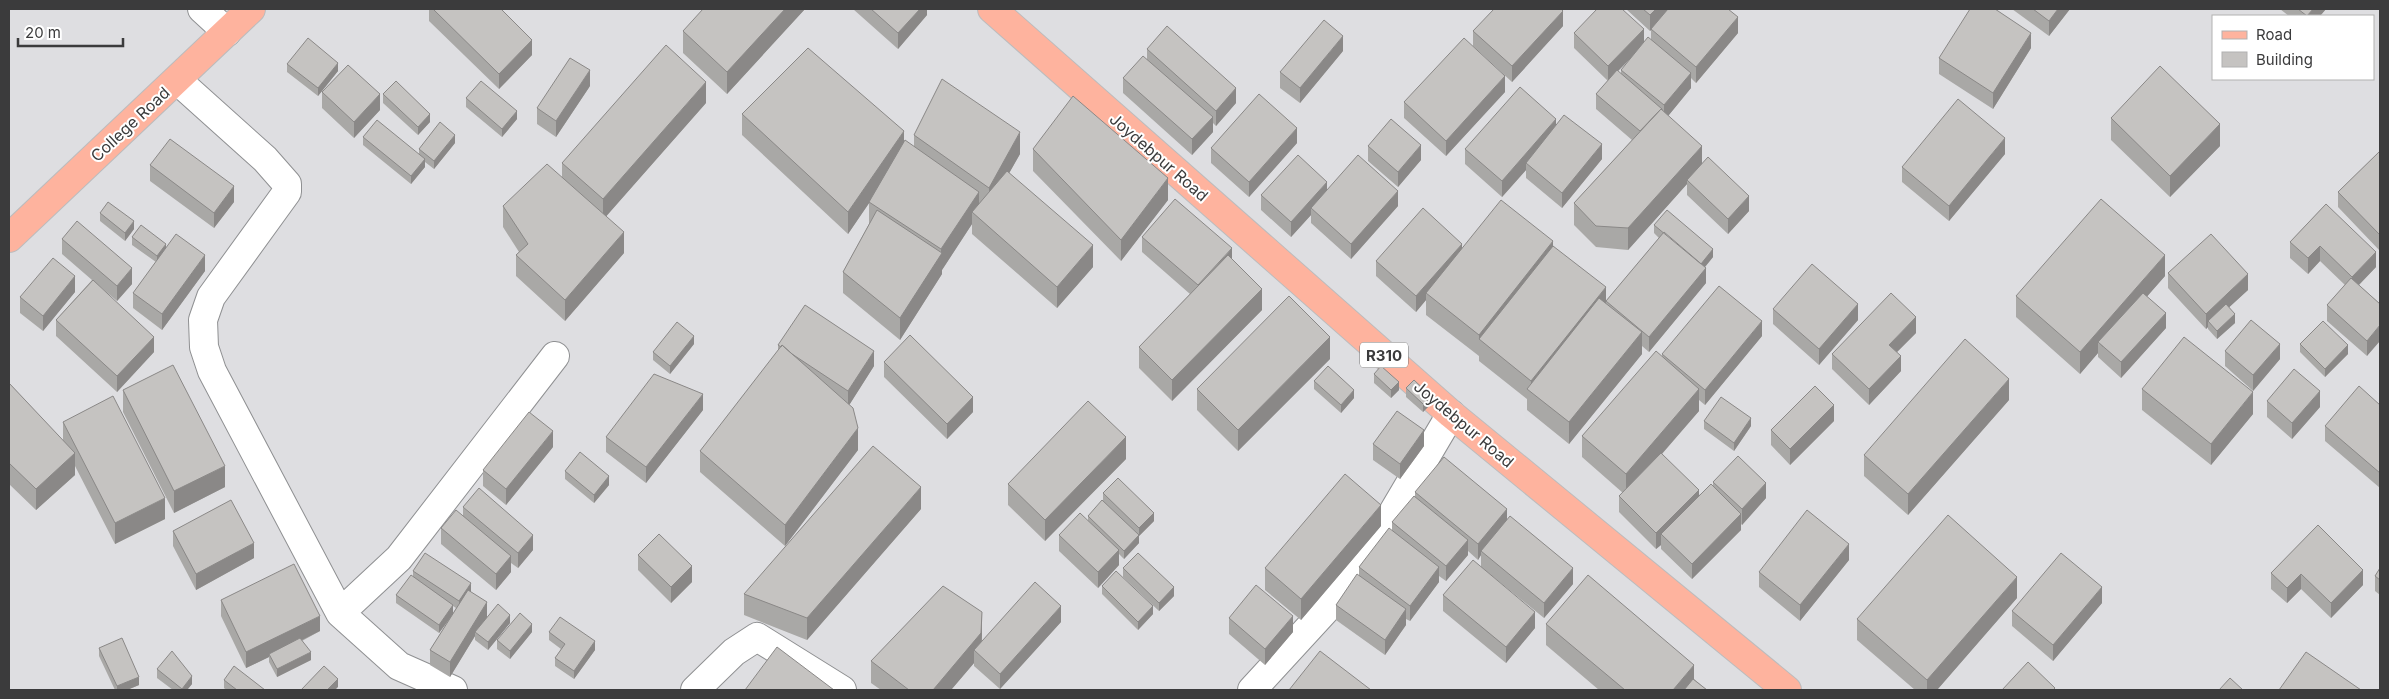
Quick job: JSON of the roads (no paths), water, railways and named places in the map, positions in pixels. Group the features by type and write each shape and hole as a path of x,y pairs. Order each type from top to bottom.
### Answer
{"main road":[{"name":"College Road","path":"9,238 251,9"},
{"name":"Joydebpur Road","path":"992,9 1451,414 1787,690"}],"street":[{"path":"202,9 227,32"},
{"path":"177,80 265,160 287,184 286,192 211,297 203,320 204,347 212,371 340,613 399,666 453,690"},
{"path":"340,613 399,558 555,356"},
{"path":"1252,690 1353,580 1451,414"},
{"path":"695,690 734,652 757,636 842,690"}]}
